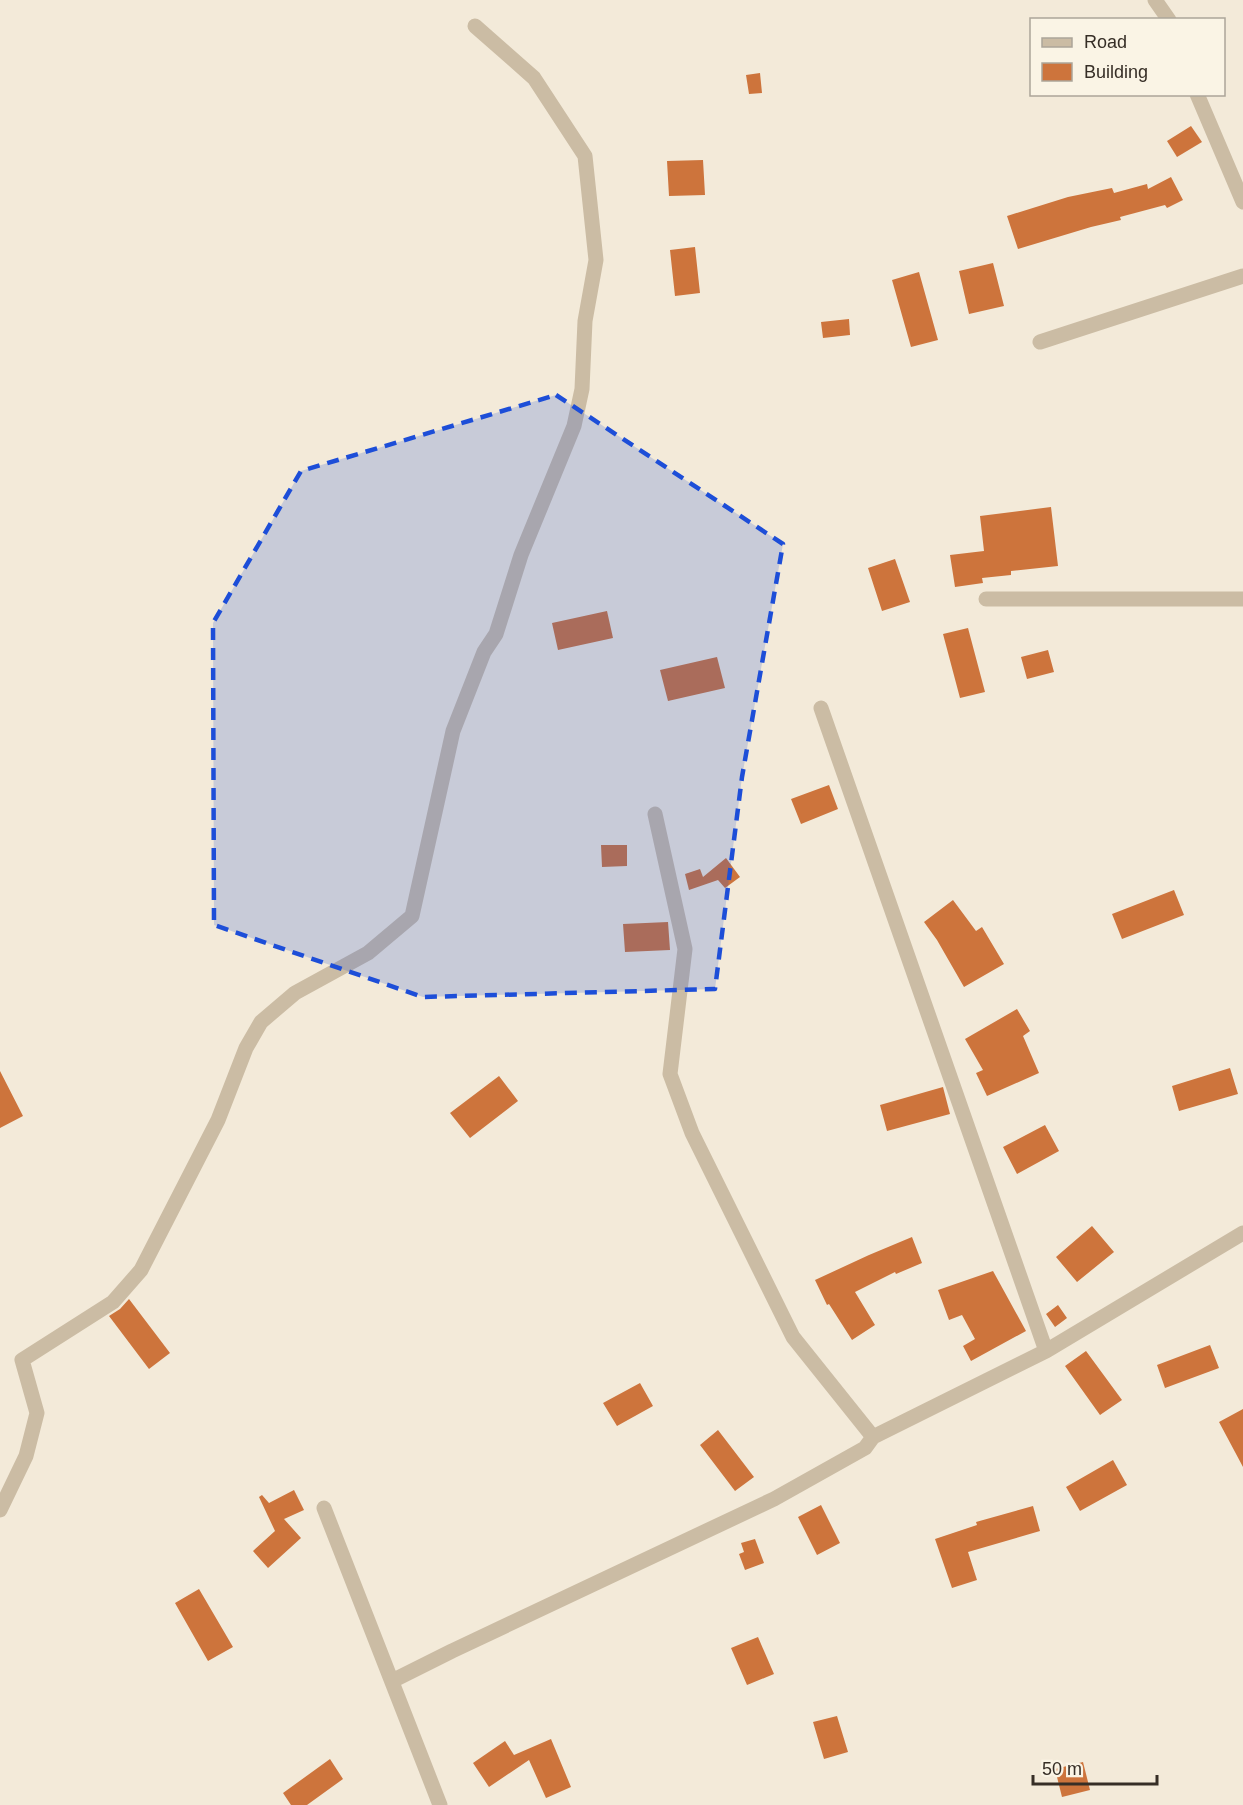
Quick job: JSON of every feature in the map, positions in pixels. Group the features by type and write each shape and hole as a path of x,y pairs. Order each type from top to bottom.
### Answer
{"street":[{"path":"1155,0 1168,18"},
{"path":"0,1510 26,1456 37,1413 22,1360 113,1302 141,1270 218,1120 246,1048 261,1022 295,993 368,953 411,916 453,731 484,652 496,634 521,555 574,426 582,389 585,321 596,260 585,156 534,78 475,26"},
{"path":"1198,96 1243,202"},
{"path":"1040,342 1243,276"},
{"path":"986,599 1243,599"},
{"path":"821,708 1046,1351"},
{"path":"655,814 685,949 670,1074 692,1133 793,1337 873,1437"},
{"path":"392,1681 774,1499 865,1448 873,1437 1046,1351 1243,1233"},
{"path":"324,1508 440,1805"}],"highlighted area":[{"path":"556,395 783,544 742,777 715,989 423,997 214,925 213,623 301,471"}],"building":[{"path":"760,73 762,93 749,94 746,75"},
{"path":"1191,126 1202,142 1177,157 1167,141"},
{"path":"703,160 705,195 669,196 667,161"},
{"path":"1171,177 1183,200 1167,208 1165,205 1120,217 1121,220 1018,249 1007,216 1068,197 1112,188 1114,193 1147,184 1148,189"},
{"path":"695,247 700,293 675,296 670,250"},
{"path":"993,263 1004,306 969,314 959,271"},
{"path":"919,272 938,340 911,347 892,280"},
{"path":"849,319 850,335 823,338 821,322"},
{"path":"1051,507 1058,566 1011,571 1011,575 982,578 983,583 955,587 950,555 984,551 980,516"},
{"path":"895,559 910,602 882,611 868,568"},
{"path":"607,611 613,638 558,650 552,623"},
{"path":"968,628 985,692 960,698 943,634"},
{"path":"1048,650 1054,672 1027,679 1021,657"},
{"path":"717,657 725,688 668,701 660,670"},
{"path":"829,785 838,809 801,824 791,799"},
{"path":"601,845 627,845 627,866 602,867"},
{"path":"726,858 740,877 725,888 718,880 689,890 685,874 700,869 703,877"},
{"path":"1174,890 1184,915 1122,939 1112,914"},
{"path":"953,900 976,931 982,927 1004,964 964,987 924,922"},
{"path":"668,922 670,950 625,952 623,924"},
{"path":"1017,1009 1030,1031 1023,1036 1039,1073 987,1096 976,1073 983,1070 965,1039"},
{"path":"1230,1068 1238,1094 1179,1111 1172,1086"},
{"path":"0,1071 23,1116 0,1128"},
{"path":"499,1076 518,1101 470,1138 450,1113"},
{"path":"943,1087 950,1114 887,1131 880,1105"},
{"path":"1045,1125 1059,1151 1017,1174 1003,1147"},
{"path":"1092,1226 1114,1252 1077,1282 1056,1257"},
{"path":"912,1237 922,1263 896,1274 895,1272 855,1292 875,1325 852,1340 829,1304 827,1305 815,1280"},
{"path":"993,1271 1026,1331 971,1361 963,1346 975,1339 962,1315 949,1320 938,1290"},
{"path":"129,1299 170,1353 149,1369 109,1316"},
{"path":"1058,1305 1067,1318 1055,1327 1046,1314"},
{"path":"1210,1345 1219,1368 1165,1388 1157,1365"},
{"path":"1086,1351 1122,1400 1100,1415 1065,1366"},
{"path":"640,1383 653,1406 617,1426 603,1403"},
{"path":"1243,1409 1243,1467 1219,1422"},
{"path":"718,1430 754,1477 735,1491 700,1445"},
{"path":"1113,1460 1127,1485 1080,1511 1066,1487"},
{"path":"294,1490 304,1510 284,1519 301,1538 268,1568 253,1551 275,1531 259,1497 262,1495 269,1503"},
{"path":"821,1505 840,1543 817,1555 798,1517"},
{"path":"1033,1506 1040,1531 968,1552 977,1580 952,1588 935,1539 977,1525 976,1522"},
{"path":"755,1539 764,1563 745,1570 739,1554 744,1552 741,1543"},
{"path":"199,1589 233,1647 208,1661 175,1603"},
{"path":"758,1637 774,1674 747,1685 731,1648"},
{"path":"837,1716 848,1752 824,1759 813,1722"},
{"path":"551,1739 571,1787 546,1798 529,1760 489,1787 473,1763 505,1741 514,1755"},
{"path":"330,1759 343,1779 307,1805 291,1805 283,1793"},
{"path":"1083,1762 1090,1790 1062,1797 1055,1769"}]}
